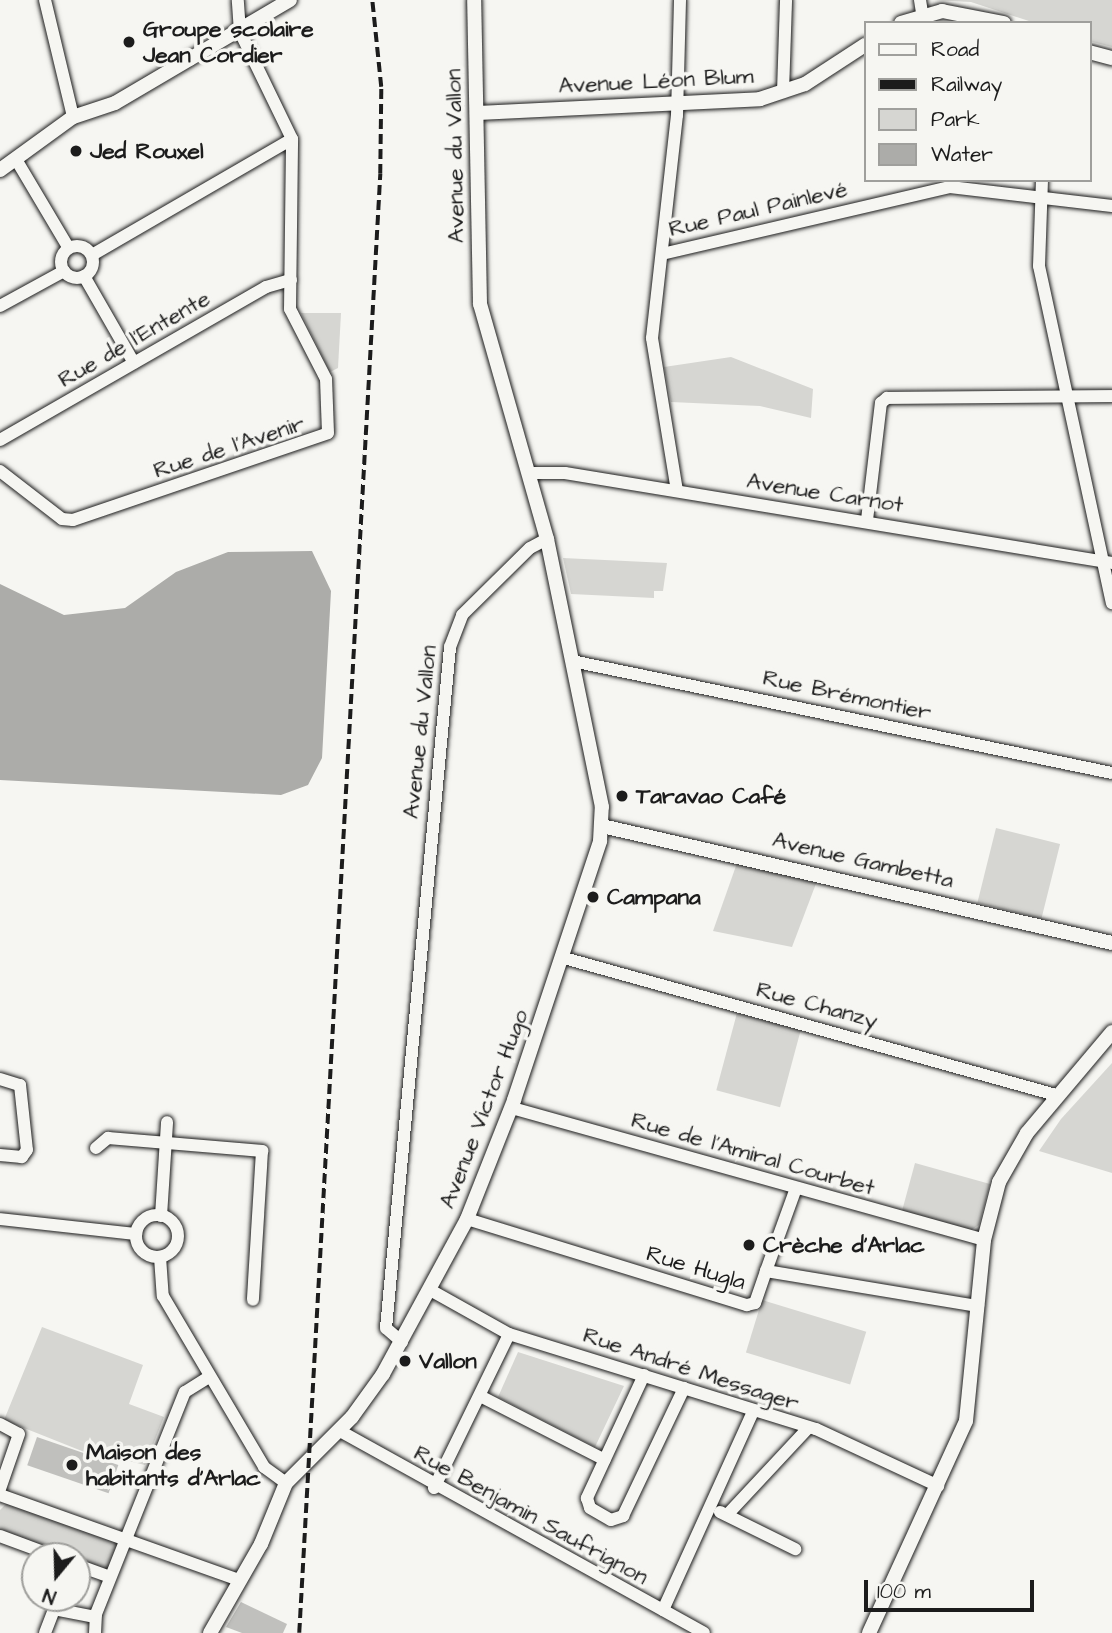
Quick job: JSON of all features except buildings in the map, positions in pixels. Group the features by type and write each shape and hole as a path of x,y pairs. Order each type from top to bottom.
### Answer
{"street":[{"path":"45,0 73,117"},
{"path":"238,0 240,32 292,139 291,280"},
{"path":"0,170 17,161 73,117 115,103 240,32 290,0"},
{"name":"Avenue du Vallon","path":"402,1342 386,1328 450,647 462,615 547,539 531,473 480,304 474,0"},
{"path":"677,491 652,338 677,104 680,0"},
{"path":"783,92 786,0"},
{"path":"903,21 921,6 968,12 997,21"},
{"name":"Avenue Léon Blum","path":"478,113 760,99 783,92 864,46"},
{"path":"1091,53 1112,58"},
{"path":"84,276 92,256 292,139"},
{"path":"17,161 68,247"},
{"path":"1042,182 1039,266 1108,562 1112,603"},
{"name":"Rue Paul Painlevé","path":"662,254 950,187 1112,206"},
{"path":"68,247 84,247 92,256"},
{"path":"64,271 60,261 68,247"},
{"path":"0,306 64,271 84,276 134,363"},
{"name":"Rue de l'Entente","path":"0,440 266,286 291,280"},
{"name":"Rue de l'Avenir","path":"0,471 62,519 73,520 318,440 328,433 326,379 290,309 291,280"},
{"path":"867,520 881,403 887,398 1112,396"},
{"name":"Avenue Carnot","path":"531,473 565,473 867,520 1108,562"},
{"name":"Avenue Victor Hugo","path":"210,1633 286,1483 340,1431 402,1342 432,1291 467,1219 512,1108 564,958 602,826 547,539"},
{"name":"Rue Brémontier","path":"572,661 1112,773"},
{"name":"Avenue Gambetta","path":"602,826 1112,943"},
{"name":"Rue Chanzy","path":"564,958 1056,1095"},
{"path":"869,1633 939,1486 971,1403 984,1240 999,1182 1056,1095 1112,1032"},
{"path":"0,1079 20,1085 27,1150 22,1157 0,1155"},
{"name":"Rue de l'Amiral Courbet","path":"512,1108 984,1240"},
{"path":"161,1216 167,1122"},
{"path":"96,1148 108,1138 262,1150 254,1300"},
{"path":"766,1271 796,1188"},
{"path":"161,1216 171,1221 178,1237 174,1248 160,1257 143,1251 136,1234 142,1222 161,1216"},
{"path":"0,1219 136,1234"},
{"name":"Rue Hugla","path":"467,1219 747,1305 755,1303 766,1271 978,1306"},
{"path":"160,1257 163,1296 264,1467 286,1483"},
{"name":"Rue André Messager","path":"432,1291 509,1334 808,1428 939,1486"},
{"path":"434,1488 509,1334"},
{"path":"645,1375 587,1504 618,1520 684,1388"},
{"path":"94,1633 94,1618 185,1392 209,1377"},
{"path":"480,1395 605,1460"},
{"path":"663,1611 712,1508 753,1412"},
{"path":"0,1424 19,1434 0,1489"},
{"path":"727,1515 808,1428"},
{"name":"Rue Benjamin Saufrignon","path":"340,1431 434,1488 704,1633"},
{"path":"0,1495 239,1580"},
{"path":"712,1508 795,1549"},
{"path":"0,1536 21,1544"},
{"path":"91,1570 110,1577"},
{"path":"46,1633 54,1609 94,1618"}],"green space":[{"path":"934,0 1112,0 1112,47 1091,42 1091,21 1029,21 971,2"},
{"path":"301,313 341,313 338,368 330,372"},
{"path":"731,357 813,389 811,418 760,406 671,402 664,367"},
{"path":"563,558 667,563 663,591 654,591 654,598 571,594"},
{"path":"996,828 1060,844 1041,919 977,903"},
{"path":"737,863 817,881 792,947 713,931"},
{"path":"737,1013 801,1030 780,1107 716,1090"},
{"path":"1112,1063 1112,1173 1039,1151 1061,1119"},
{"path":"915,1163 990,1184 979,1225 971,1230 902,1211"},
{"path":"762,1300 866,1332 850,1384 746,1353"},
{"path":"42,1327 143,1365 129,1404 164,1417 145,1465 104,1455 102,1459 4,1420"},
{"path":"518,1352 624,1386 595,1447 498,1397"},
{"path":"10,1500 119,1539 107,1571 91,1565 91,1542 27,1542 0,1532 0,1510"}],"water":[{"path":"312,551 331,591 322,758 308,785 281,795 0,780 0,584 64,615 125,608 176,572 228,552"}],"railway":[{"path":"299,1633 380,174 381,87 372,0"}],"place":[{"name":"Groupe scolaire Jean Cordier","path":"129,42"},
{"name":"Jed Rouxel","path":"76,151"},
{"name":"Taravao Café","path":"622,796"},
{"name":"Campana","path":"593,897"},
{"name":"Crèche d'Arlac","path":"749,1245"},
{"name":"Vallon","path":"405,1361"},
{"name":"Maison des habitants d'Arlac","path":"72,1465"}]}
